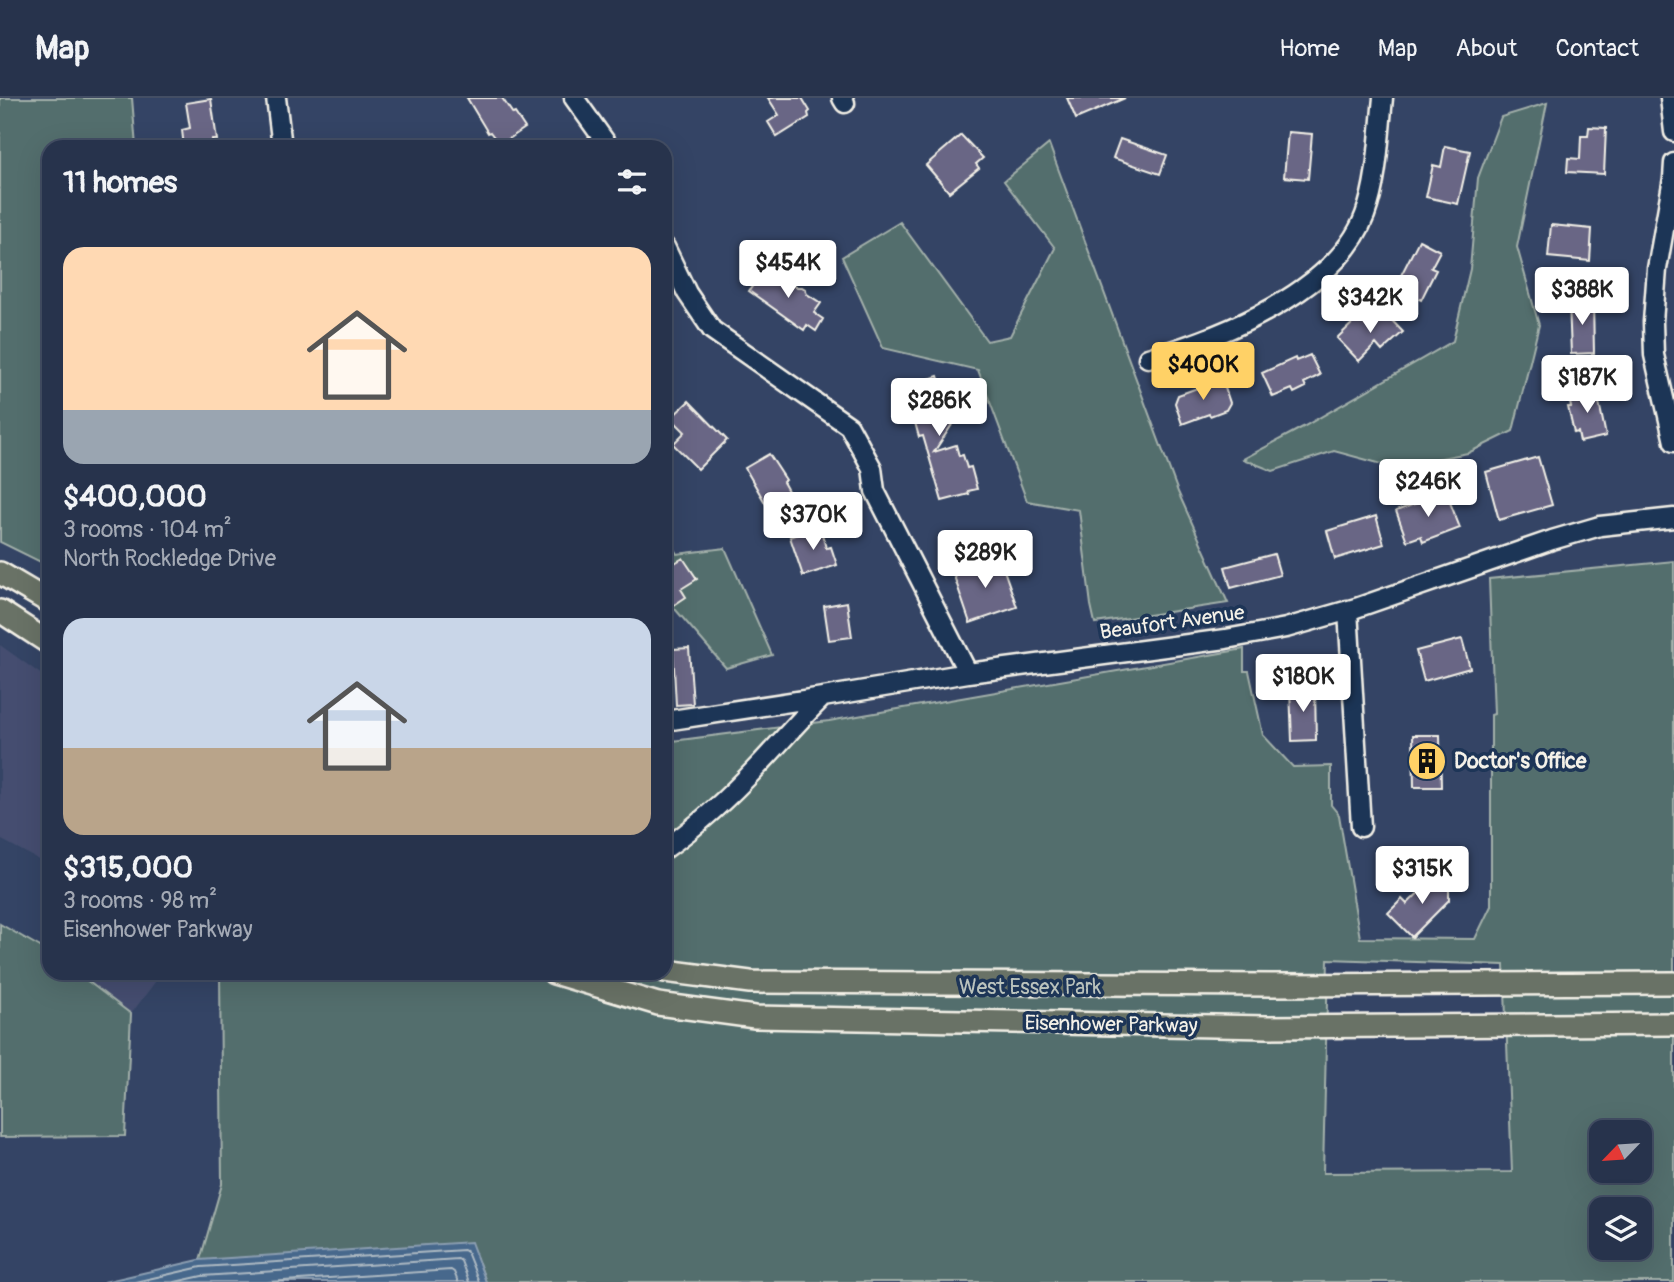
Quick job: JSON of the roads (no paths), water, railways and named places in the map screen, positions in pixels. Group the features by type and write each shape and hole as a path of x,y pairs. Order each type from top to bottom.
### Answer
{"main road":[{"path":"0,573 42,598"},
{"path":"0,611 42,638"},
{"name":"Eisenhower Parkway","path":"672,972 750,982 1272,985 1674,983"},
{"name":"Eisenhower Parkway","path":"577,980 658,1004 755,1017 1267,1027 1674,1024"}],"street":[{"path":"276,98 281,140"},
{"path":"574,98 604,140"},
{"path":"1148,358 1191,345 1268,310 1310,283 1333,262 1350,241 1365,215 1373,182 1383,98"},
{"path":"1670,98 1674,132"},
{"path":"1674,163 1657,269 1653,322 1654,355 1674,442"},
{"path":"672,262 687,293 712,330 849,426 872,468 876,491 968,673"},
{"name":"Beaufort Avenue","path":"672,720 968,673 1226,639 1286,628 1600,526 1674,518"},
{"path":"1348,610 1362,827"},
{"path":"672,843 714,810 823,697"}],"water":[{"path":"471,1242 486,1282 104,1282 199,1260"}],"place":[{"name":"Doctor's Office","path":"1427,761"}],"park label":[{"name":"West Essex Park","path":"1030,987"}]}
